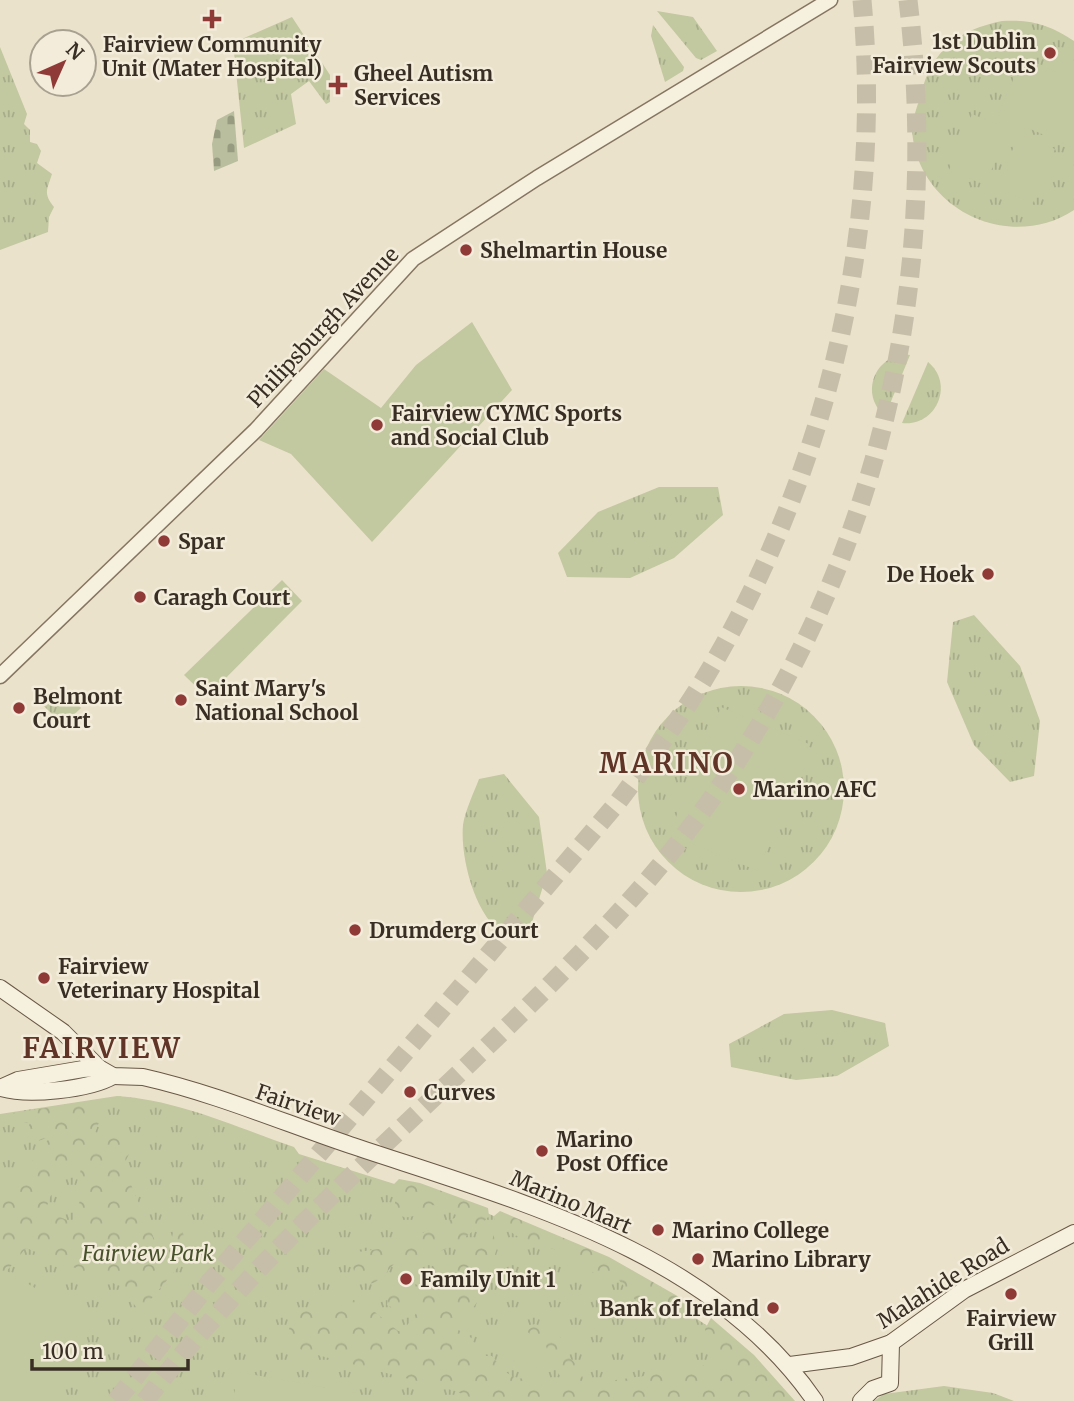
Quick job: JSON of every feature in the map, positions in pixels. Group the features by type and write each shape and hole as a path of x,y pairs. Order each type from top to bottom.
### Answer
{"main road":[{"path":"0,988 63,1032 106,1072 99,1085 19,1093 1,1088"},
{"name":"Fairview","path":"106,1072 174,1085 468,1181"},
{"name":"Marino Mart","path":"468,1181 618,1243 664,1268 733,1314 790,1365 815,1401"},
{"name":"Malahide Road","path":"790,1365 803,1366 851,1357 891,1343 964,1290 1074,1233"},
{"path":"861,1401 873,1389 890,1383 891,1343"}],"street":[{"name":"Philipsburgh Avenue","path":"0,676 256,430 413,259 537,178 830,0"}],"green space":[{"path":"657,11 693,17 717,51 701,60 696,58"},
{"path":"292,17 330,75 330,102 326,104 309,81 291,94 296,124 244,148 233,43"},
{"path":"1002,21 1040,24 1074,41 1074,210 1049,222 1022,227 995,224 970,216 948,201 930,182 918,158 912,130 926,79 940,54 960,36"},
{"path":"653,25 684,67 683,71 665,82 651,36"},
{"path":"0,47 27,114 24,124 30,130 30,142 37,144 41,151 37,163 52,174 47,191 54,207 49,217 48,232 0,250"},
{"path":"1023,57 1074,80 1074,148 998,115"},
{"path":"234,111 238,161 214,171 212,144 217,120"},
{"path":"972,114 1009,129 985,185 949,170"},
{"path":"1019,134 1055,149 1033,203 997,188"},
{"name":"Fairview CYMC Sports and Social Club","path":"472,322 512,390 372,542 291,454 259,440 324,369 381,408 416,365"},
{"path":"910,355 885,416 873,397 875,376 888,360"},
{"path":"928,362 940,381 938,402 924,418 902,423"},
{"path":"659,487 718,487 723,515 674,558 630,578 567,577 558,553 598,512"},
{"path":"282,580 302,601 207,697 184,675"},
{"path":"974,615 1020,666 1040,721 1034,776 1010,782 974,745 947,682 953,622"},
{"path":"741,686 780,694 814,716 836,750 844,789 836,828 814,862 780,884 741,892 702,884 668,862 646,828 638,789 646,750 668,716 702,694"},
{"path":"62,688 81,708 63,725 44,706"},
{"name":"Marino AFC","path":"721,707 809,744 758,871 669,834"},
{"path":"504,774 539,817 547,873 530,929 504,934 485,914 471,885 464,853 463,825 479,779"},
{"path":"832,1010 885,1023 889,1046 837,1076 796,1080 731,1067 729,1044 784,1014"},
{"name":"Fairview Park","path":"117,1096 162,1103 207,1116 294,1147 299,1154 487,1213 596,1261 666,1298 709,1327 779,1401 0,1401 0,1114"},
{"path":"122,1096 104,1109 87,1154 54,1187 45,1211 72,1222 81,1198 76,1186 81,1169 109,1132 131,1150 123,1166 155,1241 168,1254 177,1216 190,1253 140,1312 120,1286 26,1248 0,1279 0,1185 19,1185 37,1151 52,1136 38,1141 23,1140 30,1123 6,1122 0,1115"},
{"path":"399,1179 420,1183 488,1208 489,1216 472,1232 439,1252 427,1256 403,1256 371,1284 356,1280 352,1262 358,1252 392,1247 461,1215 457,1211 433,1205 413,1216 400,1215 395,1210 395,1197 390,1188"},
{"path":"500,1211 609,1257 695,1306 698,1315 692,1320 670,1309 636,1301 618,1279 589,1271 573,1256 517,1236 495,1222 494,1216"},
{"path":"486,1230 493,1233 497,1248 491,1267 483,1278 481,1297 457,1329 473,1339 474,1356 492,1356 504,1371 517,1379 538,1381 556,1392 572,1387 565,1383 556,1370 547,1369 549,1355 545,1343 535,1340 527,1331 534,1324 561,1338 567,1348 567,1355 580,1368 583,1379 593,1382 651,1375 697,1364 725,1369 737,1365 732,1357 721,1354 711,1344 705,1329 711,1318 754,1355 795,1401 479,1401 455,1391 302,1351 290,1338 290,1326 302,1311 312,1305 327,1307 345,1296 370,1308 398,1331 403,1331 417,1312 413,1307 399,1311 387,1305 390,1287 406,1281 423,1287 432,1266 451,1262 461,1255 472,1257"},
{"path":"5,1270 95,1324 49,1401 0,1401 0,1279"},
{"path":"503,1328 545,1349 535,1371 492,1350"},
{"path":"238,1372 355,1393 353,1401 233,1401"},
{"path":"944,1386 993,1393 1014,1401 874,1401 884,1394"}],"tunnel":[{"path":"116,1401 210,1282 618,802 693,697 746,603 782,522 813,439 836,353 854,265 864,177 866,88 862,0"},
{"path":"145,1401 201,1332 261,1266 517,1018 640,889 715,793 779,691 830,585 870,473 898,359 913,241 917,121 908,0"}],"place":[{"name":"Fairview Community Unit (Mater Hospital)","path":"212,19"},
{"name":"1st Dublin Fairview Scouts","path":"1050,53"},
{"name":"Gheel Autism Services","path":"338,85"},
{"name":"Shelmartin House","path":"466,250"},
{"name":"Fairview CYMC Sports and Social Club","path":"377,425"},
{"name":"Spar","path":"164,541"},
{"name":"De Hoek","path":"988,574"},
{"name":"Caragh Court","path":"140,597"},
{"name":"Saint Mary's National School","path":"181,700"},
{"name":"Belmont Court","path":"19,708"},
{"name":"Marino AFC","path":"739,789"},
{"name":"Drumderg Court","path":"355,930"},
{"name":"Fairview Veterinary Hospital","path":"44,978"},
{"name":"Curves","path":"410,1092"},
{"name":"Marino Post Office","path":"542,1151"},
{"name":"Marino College","path":"658,1230"},
{"name":"Marino Library","path":"698,1259"},
{"name":"Family Unit 1","path":"406,1279"},
{"name":"Fairview Grill","path":"1011,1294"},
{"name":"Bank of Ireland","path":"773,1308"}],"district":[{"name":"MARINO","path":"667,763"},
{"name":"FAIRVIEW","path":"102,1048"}]}
